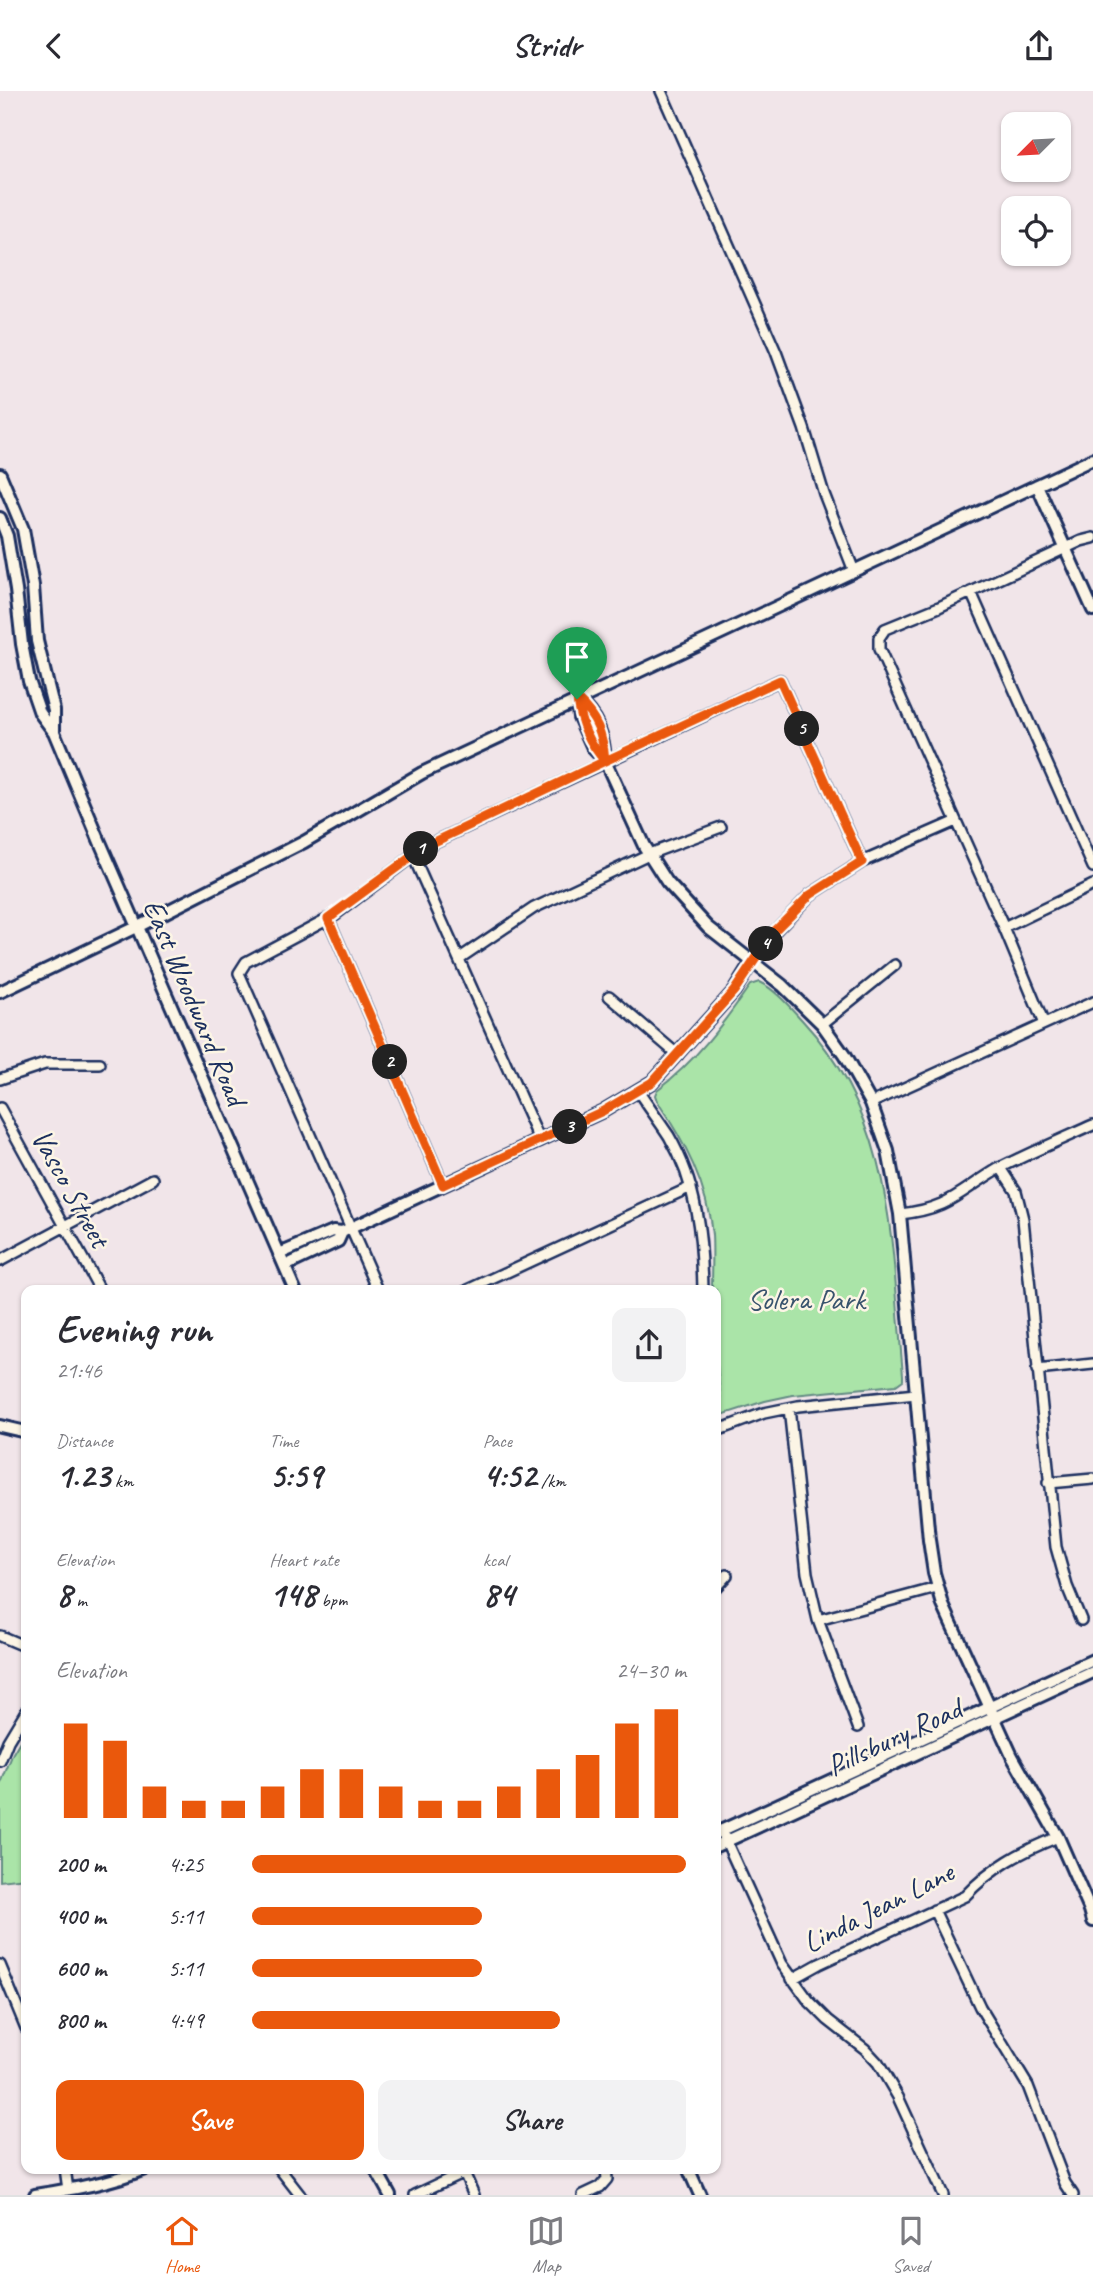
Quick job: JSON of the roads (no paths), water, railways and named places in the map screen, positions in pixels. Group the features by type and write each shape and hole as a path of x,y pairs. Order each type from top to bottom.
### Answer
{"street":[{"path":"661,91 776,352 804,428 824,494 855,571"},
{"path":"0,992 304,842 422,773 1093,459"},
{"name":"East Woodward Road","path":"0,474 23,529 33,586 37,642 54,710 54,732"},
{"path":"1037,485 1093,610"},
{"name":"East Woodward Road","path":"0,518 7,536 29,681 40,713 54,732 293,1285"},
{"path":"1044,1024 879,649 879,638 885,629 1093,538"},
{"path":"971,592 1093,867"},
{"path":"375,1285 346,1231 239,973 246,962 328,918 436,841 780,680 862,862"},
{"path":"577,699 590,711 604,743 605,761 649,853 667,882 708,927 782,985 822,1024 844,1055 871,1104 888,1151 900,1214 929,1540 937,1588 1012,1756 1058,1837 1093,1921"},
{"path":"279,1254 332,1231 346,1231 603,1111 638,1091 652,1082 678,1055 734,991 775,930 810,895 862,862 956,821"},
{"path":"460,958 534,908 649,853 722,827"},
{"path":"413,856 540,1141"},
{"path":"1004,928 1093,885"},
{"path":"328,918 443,1185"},
{"path":"822,1024 895,964"},
{"path":"609,996 678,1055"},
{"path":"871,1104 1093,1002"},
{"path":"0,1079 45,1064 100,1064"},
{"path":"638,1091 669,1137 691,1187 700,1226 703,1285"},
{"name":"Vasco Street","path":"0,1108 97,1285"},
{"path":"900,1214 928,1210 950,1202 1001,1168 1093,1125"},
{"path":"1001,1168 1016,1191 1023,1219 1056,1547 1066,1587 1081,1620"},
{"path":"0,1261 153,1179"},
{"path":"479,1285 691,1187"},
{"path":"285,1266 338,1241 346,1231"},
{"path":"1037,1370 1093,1364"},
{"path":"721,1429 764,1413 789,1408 916,1394"},
{"path":"789,1408 807,1573 818,1620 858,1727"},
{"path":"0,1426 21,1431"},
{"path":"1048,1483 1093,1479"},
{"path":"721,1582 727,1575"},
{"path":"818,1620 937,1588"},
{"path":"0,1636 21,1645"},
{"name":"Pillsbury Road","path":"992,1713 1093,1660"},
{"name":"Pillsbury Road","path":"721,1837 992,1713 1093,1672"},
{"path":"0,1761 21,1719"},
{"name":"Linda Jean Lane","path":"792,1979 965,1896 979,1881 1020,1853 1058,1837"},
{"path":"721,1839 782,1964 792,1979 828,2020 865,2049 878,2063 898,2097 943,2195"},
{"path":"934,1910 980,2007 1028,2086 1065,2183 1073,2195"},
{"path":"0,1965 2,1978 21,2018"},
{"path":"66,2174 68,2190"},
{"path":"35,2195 134,2174"},
{"path":"284,2174 300,2195"},
{"path":"378,2174 390,2195"},
{"path":"415,2195 455,2174"},
{"path":"465,2174 474,2195"},
{"path":"583,2195 600,2187 607,2179 607,2174"},
{"path":"691,2174 700,2195"}],"park label":[{"name":"Solera Park","path":"806,1299"}]}
